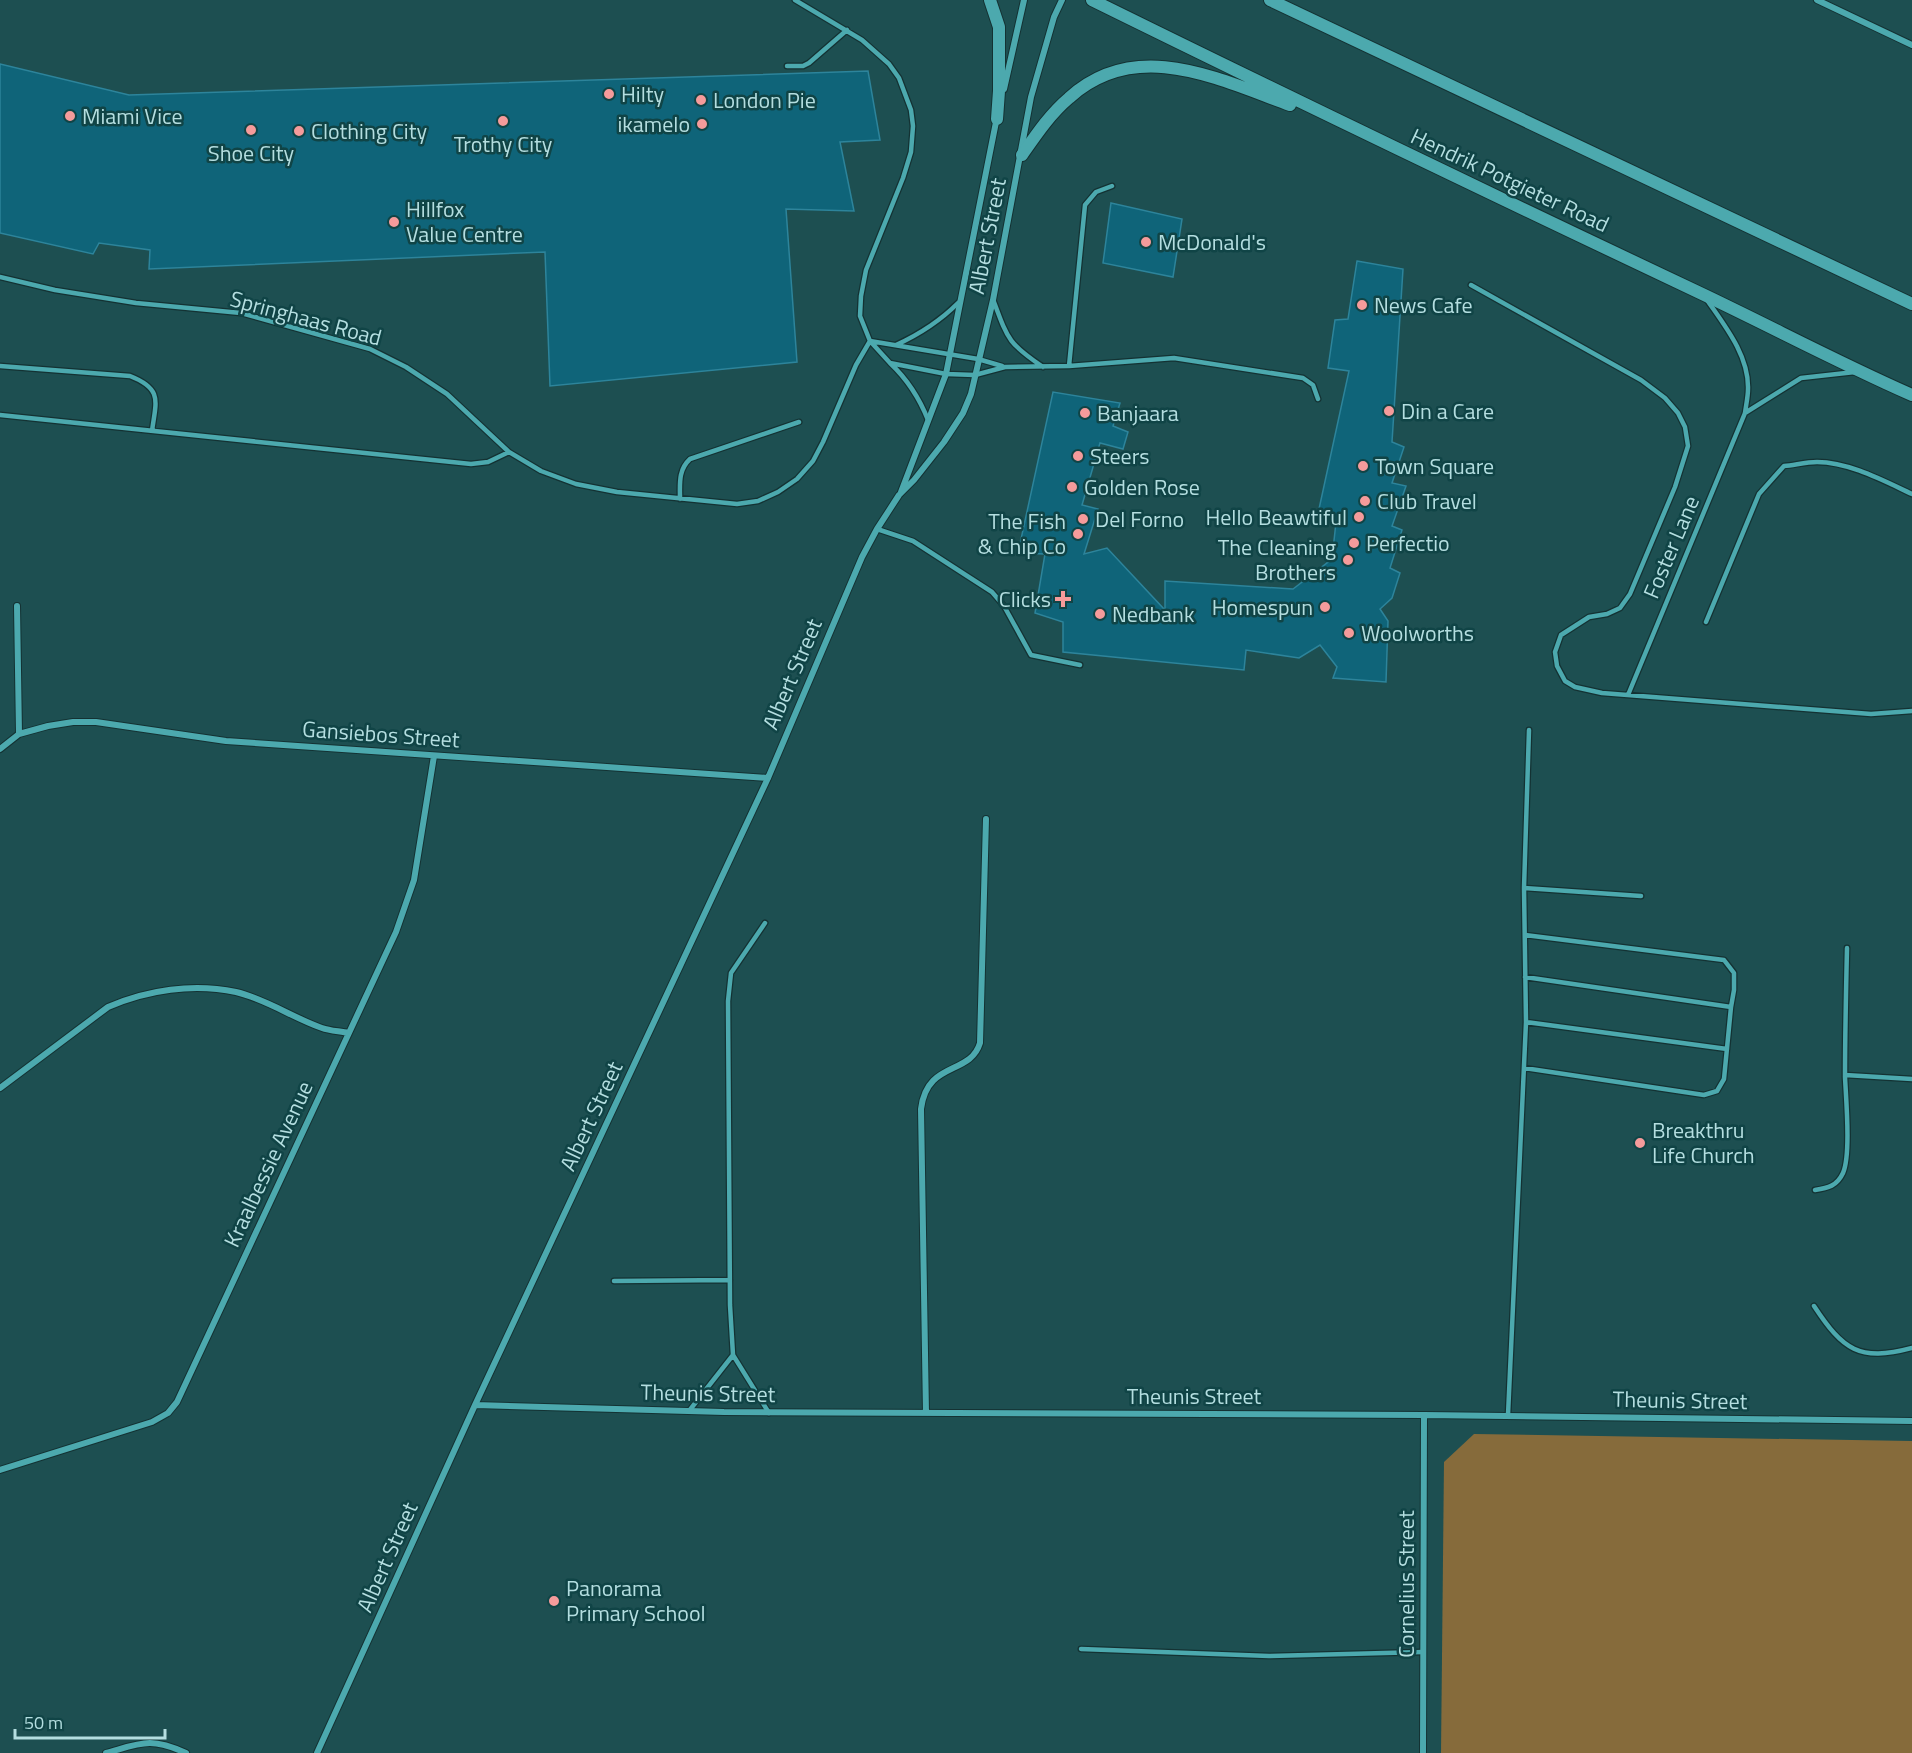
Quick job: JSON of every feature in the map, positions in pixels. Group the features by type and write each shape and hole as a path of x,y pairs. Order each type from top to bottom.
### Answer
{"main road":[{"path":"990,0 999,27 997,119"},
{"name":"Hendrik Potgieter Road","path":"1092,0 1348,126 1704,295 1859,372 1912,395"},
{"path":"1270,0 1912,304"},
{"path":"1022,155 1056,109 1071,96 1101,75 1131,68 1156,66 1183,69 1216,78 1348,126"}],"street":[{"name":"Albert Street","path":"899,495 945,374 958,303 1024,0"},
{"name":"Albert Street","path":"316,1753 768,778 847,590 877,529 899,495 927,464 963,413 971,394 993,300 1022,155 1031,97 1054,17 1062,0"},
{"path":"1817,0 1912,45"},
{"path":"17,606 19,734"},
{"name":"Gansiebos Street","path":"0,749 19,734 73,722 96,723 226,741 768,778"},
{"name":"Kraalbessie Avenue","path":"0,1470 152,1422 168,1413 177,1402 396,932 414,880 434,756"},
{"path":"926,1413 921,1109 925,1091 930,1082 975,1056 980,1043 986,819"},
{"path":"0,1088 108,1007 128,998 167,990 199,988 237,992 323,1029 349,1033"},
{"name":"Theunis Street","path":"476,1405 769,1413 1508,1415 1912,1421"},
{"name":"Cornelius Street","path":"1423,1753 1425,1415"},
{"path":"106,1753 136,1744 154,1743 165,1744 186,1753"}],"lane":[{"path":"795,0 862,40 889,64 907,95 913,126 911,152 866,270 860,316 870,341 907,379 928,420"},
{"path":"787,66 803,66 815,60 848,30"},
{"path":"1069,366 1085,206 1096,192 1112,186"},
{"name":"Springhaas Road","path":"0,277 55,290 136,303 240,313 370,348 406,367 447,394 509,452 541,471 576,484 617,492 737,504 758,501 778,492 797,479 813,461 856,365 870,341"},
{"path":"1471,285 1641,380 1665,398 1678,413 1685,427 1688,446 1676,487 1630,594 1620,608 1607,614 1590,616 1561,635 1555,652 1557,666 1565,681 1575,687 1602,693 1871,714 1912,711"},
{"name":"Foster Lane","path":"1628,694 1745,413 1748,388 1745,364 1726,328 1704,295"},
{"path":"993,300 1004,331 1011,343 1043,367"},
{"path":"896,345 919,335 940,321 958,303"},
{"path":"870,341 978,359 1005,367"},
{"path":"890,363 945,374 975,375 1005,367 1069,366 1167,358 1303,378 1313,385 1318,399"},
{"path":"0,366 130,376 144,381 153,390 156,402 152,431"},
{"path":"1745,413 1801,378 1859,372"},
{"path":"0,415 471,465 488,462 509,452"},
{"path":"680,499 681,473 683,465 690,459 799,422"},
{"path":"1706,622 1759,494 1784,466 1818,462 1840,466 1865,473 1912,494"},
{"path":"877,529 913,541 992,592 1004,606 1031,655 1080,665"},
{"path":"1508,1415 1526,1022 1524,888 1528,730"},
{"path":"1524,888 1641,896"},
{"path":"765,923 731,974 728,1001 730,1280 733,1355 769,1413"},
{"path":"1524,1068 1704,1095 1716,1091 1724,1079 1734,990 1734,973 1724,960 1525,934"},
{"path":"1815,1190 1831,1188 1840,1179 1845,1169 1847,1141 1846,948"},
{"path":"1525,977 1731,1007"},
{"path":"1526,1022 1727,1049"},
{"path":"1845,1075 1912,1079"},
{"path":"614,1281 730,1280"},
{"path":"1814,1306 1830,1330 1843,1343 1860,1353 1884,1353 1912,1348"},
{"path":"689,1411 733,1355"},
{"path":"1081,1648 1269,1656 1423,1652"}],"shaded area":[{"path":"1474,1434 1912,1441 1912,1753 1441,1753 1444,1462"}],"building":[{"name":"Hillfox Value Centre","path":"0,64 129,95 868,71 880,140 840,142 854,211 786,209 797,362 550,386 545,252 149,269 150,250 99,243 93,254 0,233"},
{"path":"1111,203 1182,219 1173,277 1103,263"},
{"name":"Town Square","path":"1357,261 1403,269 1392,442 1404,447 1392,483 1406,486 1392,526 1402,530 1390,568 1400,573 1392,598 1380,609 1388,621 1386,682 1333,678 1337,667 1320,645 1299,658 1246,650 1244,670 1063,652 1063,622 1035,613 1045,554 1018,553 1053,392 1120,403 1113,426 1128,432 1123,449 1100,443 1082,505 1098,509 1084,554 1107,548 1165,610 1165,581 1293,589 1332,559 1336,522 1319,509 1349,371 1328,368 1335,320 1348,319"}],"place":[{"name":"Hilty","path":"609,94"},
{"name":"London Pie","path":"701,100"},
{"name":"Miami Vice","path":"70,116"},
{"name":"Trothy City","path":"503,121"},
{"name":"ikamelo","path":"702,124"},
{"name":"Shoe City","path":"251,130"},
{"name":"Clothing City","path":"299,131"},
{"name":"Hillfox Value Centre","path":"394,222"},
{"name":"McDonald's","path":"1146,242"},
{"name":"News Cafe","path":"1362,305"},
{"name":"Din a Care","path":"1389,411"},
{"name":"Banjaara","path":"1085,413"},
{"name":"Steers","path":"1078,456"},
{"name":"Town Square","path":"1363,466"},
{"name":"Golden Rose","path":"1072,487"},
{"name":"Club Travel","path":"1365,501"},
{"name":"Hello Beawtiful","path":"1359,517"},
{"name":"Del Forno","path":"1083,519"},
{"name":"The Fish & Chip Co","path":"1078,534"},
{"name":"Perfectio","path":"1354,543"},
{"name":"The Cleaning Brothers","path":"1348,560"},
{"name":"Clicks","path":"1063,599"},
{"name":"Homespun","path":"1325,607"},
{"name":"Nedbank","path":"1100,614"},
{"name":"Woolworths","path":"1349,633"},
{"name":"Breakthru Life Church","path":"1640,1143"},
{"name":"Panorama Primary School","path":"554,1601"}]}
